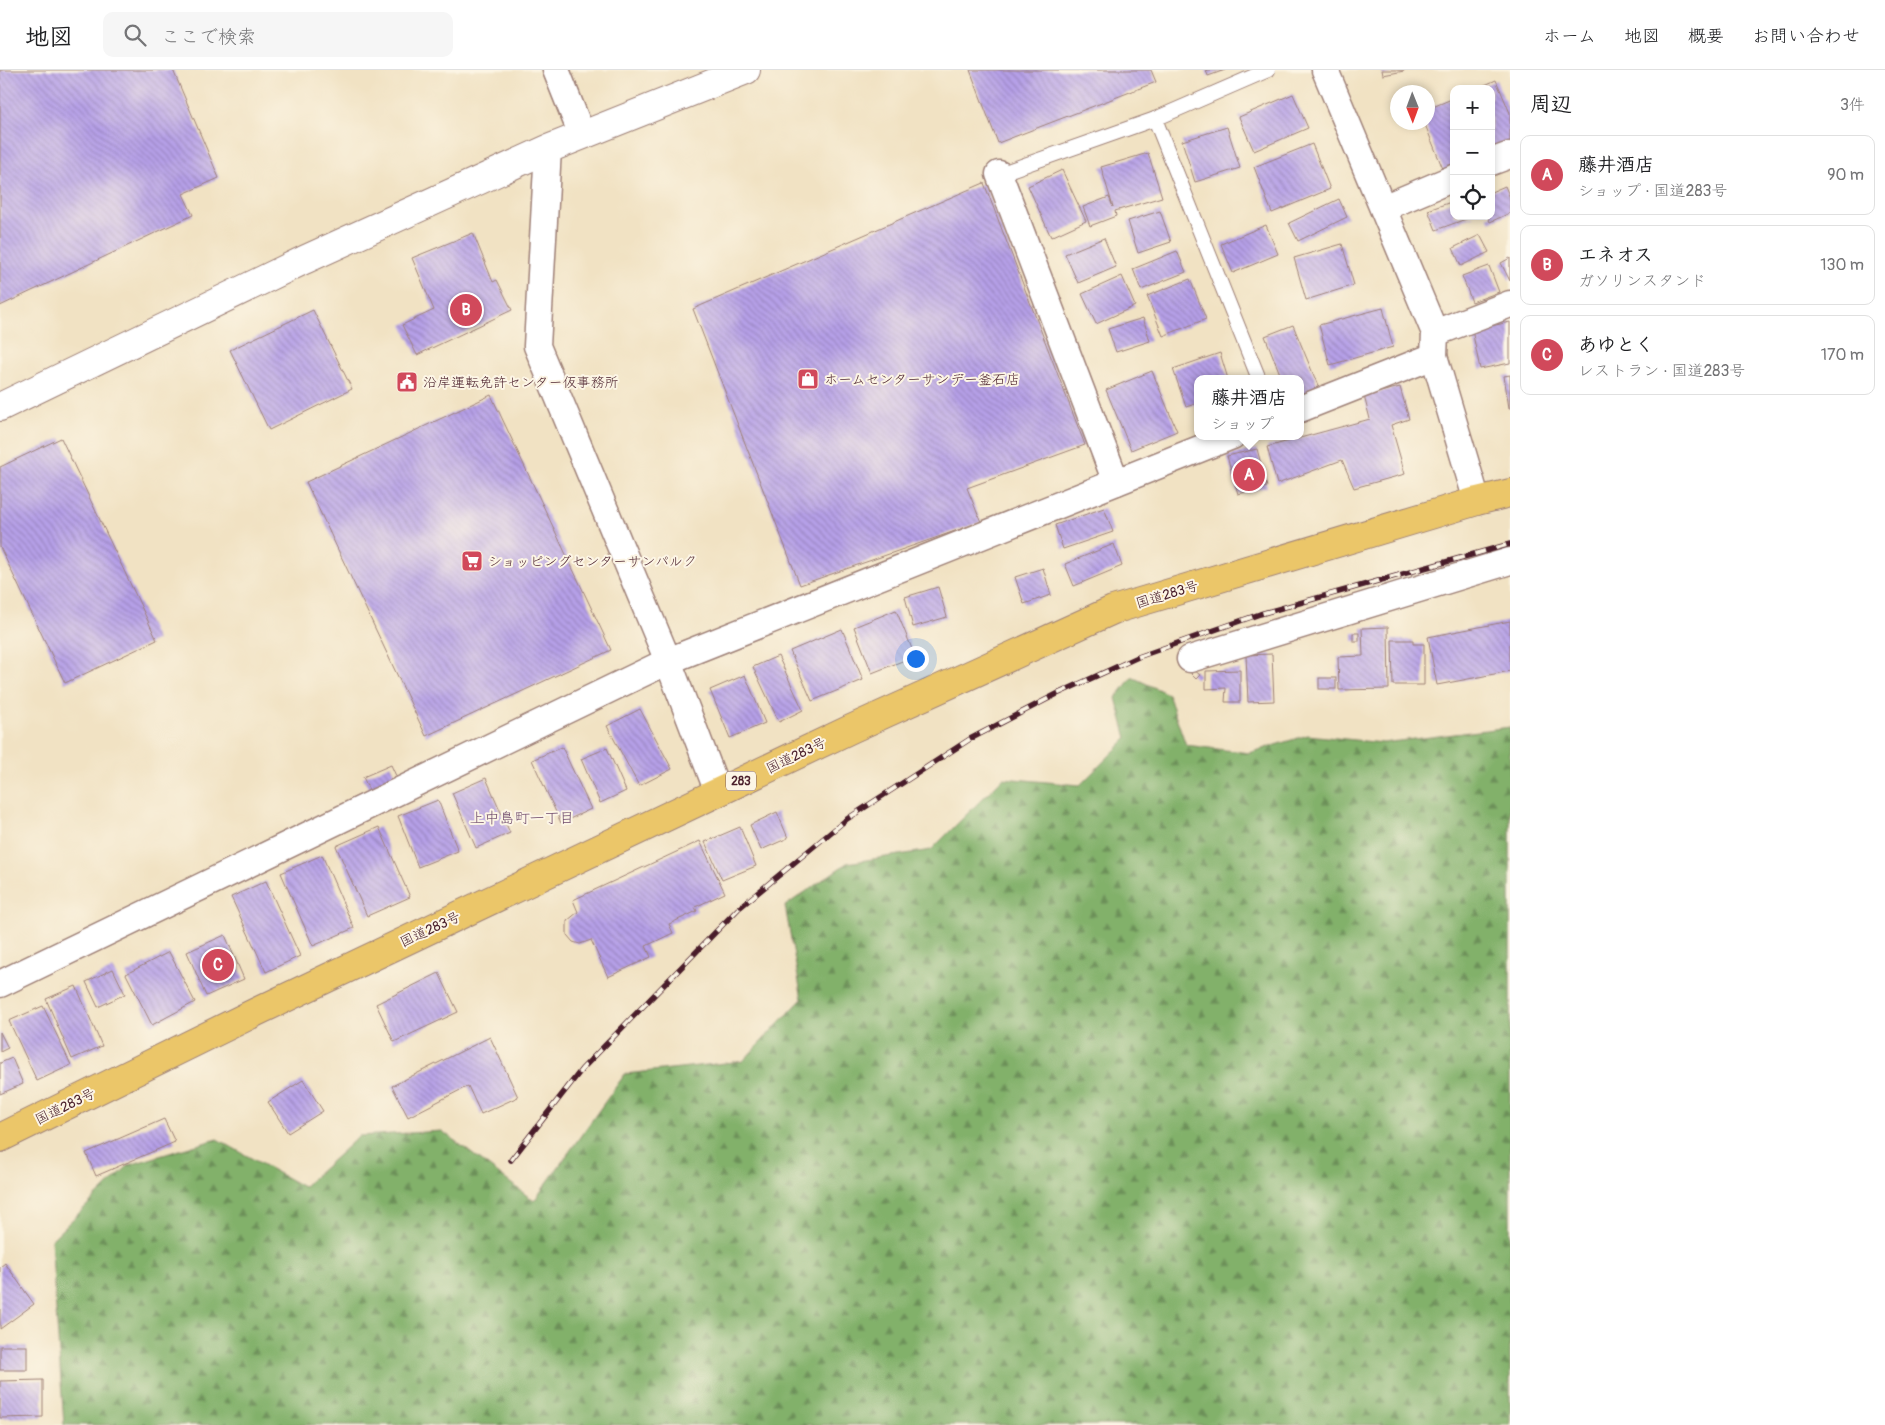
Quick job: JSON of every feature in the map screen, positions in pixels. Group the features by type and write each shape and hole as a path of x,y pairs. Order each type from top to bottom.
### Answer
{"highway":[{"name":"国道283号","path":"0,1138 256,1012 718,792 851,729 1113,610 1477,501 1510,493"}],"street":[{"path":"556,70 582,135"},
{"path":"0,407 304,260 548,148 746,70"},
{"path":"1326,70 1383,208 1435,344 1477,501"},
{"path":"548,148 537,346 668,661 718,792"},
{"path":"1495,161 1510,155"},
{"path":"999,174 1116,482"},
{"path":"1383,208 1450,180"},
{"path":"1304,407 1435,344 1510,304"},
{"path":"0,984 668,661 1222,440"},
{"path":"1190,659 1510,561"}],"lane":[{"path":"999,174 1155,119 1268,70"},
{"path":"1155,119 1257,375"}],"green space":[{"path":"1132,677 1168,694 1186,745 1249,753 1308,735 1383,743 1510,727 1510,1425 64,1425 51,1240 129,1165 217,1139 303,1187 359,1136 442,1131 534,1201 625,1074 743,1061 802,999 785,906 847,863 931,850 1003,778 1080,785 1127,738 1116,698"}],"building":[{"path":"0,70 173,70 219,178 183,194 193,215 0,306"},
{"path":"970,70 1151,70 1156,82 998,143"},
{"path":"1206,70 1225,70 1208,76"},
{"path":"1382,70 1404,70 1404,71 1383,75"},
{"path":"1496,80 1510,113 1510,148 1495,154 1495,85 1485,85"},
{"path":"1293,94 1308,128 1254,151 1239,117"},
{"path":"1450,100 1450,172 1445,174 1427,130 1435,130 1435,106"},
{"path":"1227,127 1240,168 1195,182 1182,141"},
{"path":"1312,144 1330,189 1272,213 1254,167"},
{"path":"1148,153 1162,197 1115,211 1116,216 1090,226 1083,207 1109,197 1113,207 1101,167"},
{"path":"1062,170 1086,221 1051,237 1028,186"},
{"path":"984,183 1085,445 967,488 981,522 800,585 693,309"},
{"path":"1505,186 1510,198 1510,213 1495,220 1495,190"},
{"path":"1339,199 1347,217 1298,241 1289,223"},
{"path":"1450,202 1450,220 1463,220 1436,230 1428,210"},
{"path":"1160,211 1171,242 1138,253 1128,221"},
{"path":"1266,225 1278,254 1233,273 1221,244"},
{"path":"473,233 493,282 497,280 512,310 417,355 402,325 434,310 412,258"},
{"path":"1480,235 1489,252 1461,266 1453,248"},
{"path":"1104,238 1116,267 1078,283 1065,254"},
{"path":"1342,244 1354,285 1306,300 1294,258"},
{"path":"1177,251 1186,272 1141,290 1133,269"},
{"path":"1510,258 1510,281 1501,263"},
{"path":"1489,266 1499,292 1472,302 1462,276"},
{"path":"1122,276 1135,306 1096,324 1082,294"},
{"path":"1190,279 1206,319 1163,336 1147,296"},
{"path":"1383,308 1393,347 1330,365 1319,325"},
{"path":"313,310 352,389 269,430 230,350"},
{"path":"1143,318 1150,341 1116,352 1108,329"},
{"path":"1510,322 1510,363 1480,369 1472,330"},
{"path":"1293,325 1319,388 1304,394 1304,375 1280,375 1265,336"},
{"path":"1220,353 1227,375 1194,375 1194,404 1186,407 1173,369"},
{"path":"1152,371 1177,431 1131,450 1106,390"},
{"path":"1510,375 1510,408 1509,408 1504,376"},
{"path":"1400,387 1409,419 1391,425 1405,474 1354,488 1342,460 1277,484 1267,447 1293,440 1304,440 1304,437 1370,419 1364,396"},
{"path":"491,395 611,650 426,736 306,482"},
{"path":"61,438 157,640 65,683 0,547 0,467"},
{"path":"1257,449 1267,487 1238,494 1227,456"},
{"path":"1104,508 1113,532 1063,549 1055,525"},
{"path":"1114,544 1122,566 1074,586 1065,564"},
{"path":"1043,568 1051,595 1024,604 1015,577"},
{"path":"938,587 947,617 913,627 905,597"},
{"path":"896,610 915,656 872,673 854,627"},
{"path":"1510,621 1510,671 1437,685 1428,637"},
{"path":"1388,627 1389,689 1339,690 1338,657 1363,656 1362,628"},
{"path":"842,629 863,680 812,701 790,651"},
{"path":"1353,633 1359,633 1359,641 1353,641"},
{"path":"1392,640 1413,640 1413,644 1424,644 1424,685 1393,685"},
{"path":"1272,654 1274,701 1248,702 1246,655"},
{"path":"778,656 803,710 779,722 753,667"},
{"path":"1194,670 1200,675 1196,679 1191,674"},
{"path":"1240,670 1240,702 1225,702 1226,688 1206,689 1206,671"},
{"path":"745,675 765,723 730,738 710,690"},
{"path":"1319,678 1336,678 1336,689 1319,689"},
{"path":"640,709 672,769 639,786 607,726"},
{"path":"562,747 591,809 561,823 532,760"},
{"path":"607,748 626,791 600,803 581,759"},
{"path":"391,765 397,778 369,790 363,777"},
{"path":"486,778 510,833 476,848 452,793"},
{"path":"438,800 458,851 418,867 398,816"},
{"path":"777,812 788,838 761,850 750,825"},
{"path":"379,827 410,897 367,916 336,846"},
{"path":"740,827 756,866 722,880 705,842"},
{"path":"700,841 725,893 695,907 697,911 669,924 673,933 646,946 651,957 608,977 591,940 580,944 573,942 567,935 567,921 578,912 573,900"},
{"path":"322,855 354,928 313,946 281,873"},
{"path":"266,881 300,956 266,972 231,897"},
{"path":"225,935 244,979 206,996 187,952"},
{"path":"169,952 195,1002 152,1025 126,974"},
{"path":"113,969 125,994 98,1007 86,982"},
{"path":"439,973 458,1012 394,1042 376,1004"},
{"path":"76,986 102,1046 72,1059 46,999"},
{"path":"43,1006 71,1065 37,1081 9,1021"},
{"path":"0,1032 8,1048 0,1052"},
{"path":"490,1037 518,1097 481,1114 468,1086 408,1117 392,1086"},
{"path":"12,1058 23,1084 0,1094 0,1063"},
{"path":"303,1080 323,1111 288,1133 268,1102"},
{"path":"164,1119 175,1142 96,1176 86,1153"},
{"path":"5,1263 34,1304 0,1329 0,1267"},
{"path":"0,1346 27,1346 27,1370 0,1370"},
{"path":"43,1380 43,1417 0,1418 0,1381"}],"railway":[{"path":"511,1160 582,1069 738,909 847,819 970,739 1057,694 1138,657 1260,614 1510,544"}],"place":[{"name":"エネオス","path":"466,310"},
{"name":"ホームセンターサンデー釜石店","path":"808,379"},
{"name":"沿岸運転免許センター仮事務所","path":"407,382"},
{"name":"藤井酒店","path":"1249,475"},
{"name":"ショッピングセンターサンパルク","path":"472,561"},
{"name":"あゆとく","path":"218,965"}],"district":[{"name":"上中島町一丁目","path":"522,818"}]}
